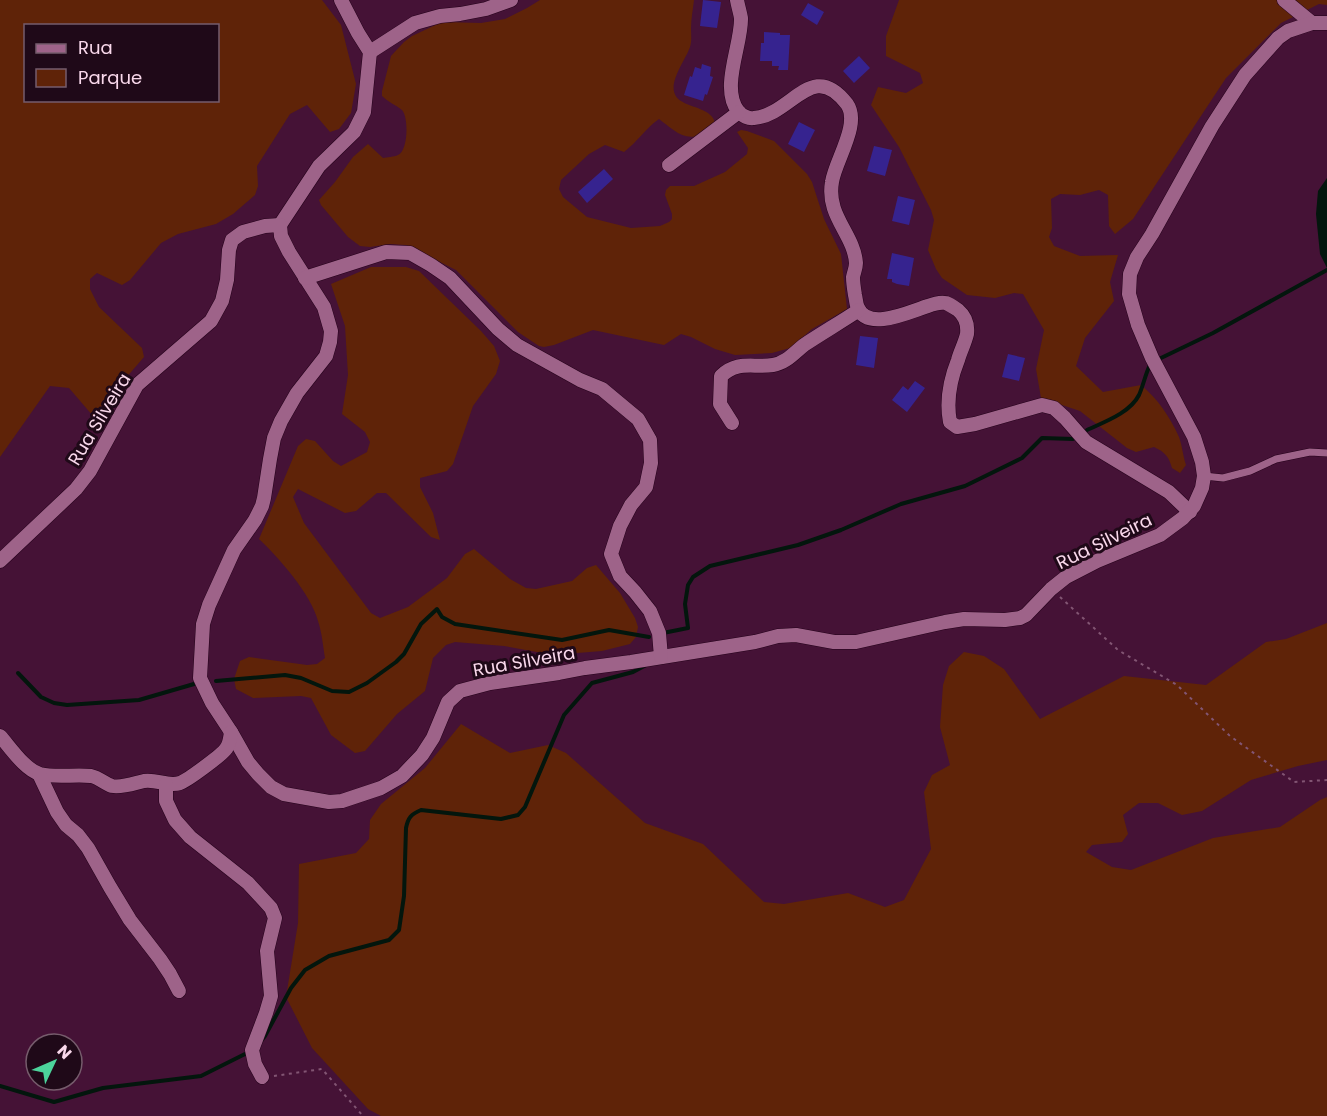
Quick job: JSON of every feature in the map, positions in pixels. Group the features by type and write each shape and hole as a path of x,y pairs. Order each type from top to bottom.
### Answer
{"street":[{"path":"280,225 319,166 354,132 363,112 369,52 341,0"},
{"path":"369,52 415,23 440,15 486,9 511,0"},
{"path":"737,0 741,18 731,80 733,99 739,112 749,119 765,117 778,111 807,88 822,86 833,90 849,106 851,127 832,178 830,194 833,209 853,250 856,264 853,278 854,291 859,310 873,320 887,319 946,303 959,311 966,321 967,334 955,366 949,395 950,422 957,427 966,426 1042,405 1054,408 1086,442 1169,492 1190,512"},
{"path":"1284,0 1312,23"},
{"path":"1204,476 1194,437 1152,358 1138,325 1129,294 1130,274 1137,257 1212,126 1245,75 1278,38 1288,31 1312,23 1327,23"},
{"path":"669,165 739,112"},
{"name":"Rua Silveira","path":"0,561 76,489 90,471 137,385 211,321 222,301 232,240 243,232 265,226 280,225 281,236 324,307 332,331 326,356 297,393 281,420 274,438 262,506 234,550 209,605 203,624 200,678 212,703 248,762 271,787 284,794 329,802 342,801 381,788 402,776 422,755 448,702 460,691 490,683 755,642 778,636 856,642 945,621 1020,618 1066,577 1097,561 1160,535 1190,512 1198,499 1204,476"},
{"path":"306,278 386,252 410,253 450,278 498,329 517,345 580,380 602,389 638,419 650,440 651,463 646,487 620,526 611,554 620,576 650,611 659,633 661,657"},
{"path":"732,423 720,404 721,376 727,370 734,366 775,365 787,360 805,345 859,310"},
{"path":"39,774 92,776 112,786 156,780 166,784 180,783 226,749 231,732"},
{"path":"0,736 21,761 39,774 57,812 88,848 130,920 160,959 179,991"},
{"path":"166,784 166,801 175,820 190,837 248,883 271,908 275,918 267,951 271,996 252,1050 255,1064 262,1077"}],"lane":[{"path":"1204,476 1223,478 1250,471 1276,459 1310,452 1327,453"}],"path":[{"path":"1051,589 1118,650 1177,685 1230,736 1294,782 1327,780"},
{"path":"262,1077 322,1069 363,1116"}],"green space":[{"path":"0,0 322,0 341,25 356,84 351,113 339,129 330,132 307,105 290,114 257,166 258,186 255,195 233,214 216,224 178,234 161,243 130,280 122,285 97,273 90,279 90,289 99,307 142,348 144,357 93,416 69,388 50,386 0,457"},
{"path":"540,0 694,0 691,45 676,75 674,90 681,101 706,112 715,123 701,134 688,137 678,133 659,119 624,152 605,145 589,154 561,180 559,189 563,197 587,217 631,228 660,226 672,219 665,195 670,186 694,186 725,172 747,154 748,148 737,132 747,131 774,141 812,182 824,219 841,254 847,309 812,329 790,348 772,353 735,355 681,334 664,345 593,330 544,347 518,332 456,270 406,245 360,246 348,237 319,200 353,157 368,144 383,158 398,155 404,147 406,120 404,114 402,110 382,96 391,56 412,36 442,22 481,23 505,19"},
{"path":"899,0 1327,0 1327,5 1319,4 1281,23 1226,78 1133,219 1115,234 1109,226 1108,195 1099,190 1080,195 1060,194 1051,199 1052,228 1049,237 1054,246 1080,256 1118,255 1110,282 1114,301 1085,338 1076,366 1103,392 1141,385 1153,396 1168,415 1179,437 1186,465 1180,473 1172,468 1166,455 1158,449 1154,447 1136,452 1127,448 1080,411 1041,398 1036,369 1044,330 1023,294 1014,293 995,298 967,295 942,278 936,269 928,250 934,220 931,210 899,147 871,105 878,87 906,93 923,83 920,73 886,56 886,36"},
{"path":"371,267 406,267 419,271 481,331 494,346 500,361 496,374 473,406 453,464 447,471 420,478 420,487 433,513 440,540 431,537 386,493 377,493 356,511 345,513 298,489 293,497 304,523 371,613 380,618 408,607 447,578 465,554 474,549 510,579 526,588 536,589 572,581 587,568 596,565 620,593 638,627 636,637 630,644 602,651 553,655 504,646 455,642 446,645 433,658 425,691 397,714 365,751 355,753 331,735 311,698 301,696 253,698 236,689 234,679 240,661 249,657 307,665 317,664 325,658 319,626 309,599 285,566 259,539 298,446 306,439 315,441 333,461 341,466 367,452 370,442 365,432 342,414 348,375 345,326 331,284"},
{"path":"1327,623 1327,760 1251,780 1202,811 1182,815 1158,803 1139,803 1123,815 1128,834 1122,842 1092,845 1086,852 1112,867 1131,870 1213,838 1280,827 1327,797 1327,1116 381,1116 368,1109 312,1048 286,997 298,923 299,864 356,853 369,839 370,820 381,804 425,768 461,724 510,753 548,745 566,753 645,823 703,844 764,902 784,904 848,893 885,907 904,900 931,849 924,792 932,775 950,765 940,727 943,685 949,666 964,652 984,656 1004,669 1040,719 1124,676 1206,685 1266,642 1286,639"}],"shaded area":[{"path":"1327,178 1327,268 1320,254 1316,214 1318,191"}],"building":[{"path":"703,0 721,2 717,28 700,26"},
{"path":"808,3 824,12 817,25 801,15"},
{"path":"764,32 790,35 788,70 778,70 779,66 772,66 772,61 760,61"},
{"path":"859,56 870,68 854,83 843,71"},
{"path":"702,64 711,67 710,76 713,77 703,101 684,95 695,67 701,69"},
{"path":"799,122 815,130 804,152 788,144"},
{"path":"874,146 892,150 885,176 867,171"},
{"path":"604,169 613,179 587,203 578,192"},
{"path":"898,196 915,200 909,225 892,221"},
{"path":"892,253 914,258 909,286 887,279"},
{"path":"860,336 878,338 874,368 856,365"},
{"path":"1008,354 1025,358 1019,381 1002,377"},
{"path":"915,381 925,388 907,412 892,400 903,386 908,390"}],"waterway":[{"path":"1161,358 1213,333 1327,270"},
{"path":"1087,430 1116,416 1135,401 1149,367"},
{"path":"663,633 688,628 685,604 688,585 693,577 710,566 798,545 841,530 901,504 965,486 1022,458 1042,438 1073,439"},
{"path":"216,681 285,675 301,678 332,691 349,692 367,683 396,662 404,654 421,624 437,609 442,617 455,624 562,640 609,630 649,637"},
{"path":"261,1041 291,988 305,970 329,956 389,940 399,930 404,896 406,828 412,815 421,810 501,819 518,815 525,807 564,715 592,683 633,672 648,664"},
{"path":"18,673 41,697 54,703 67,705 139,700 194,684"},
{"path":"0,1086 54,1102 103,1088 201,1076 245,1054"}]}
